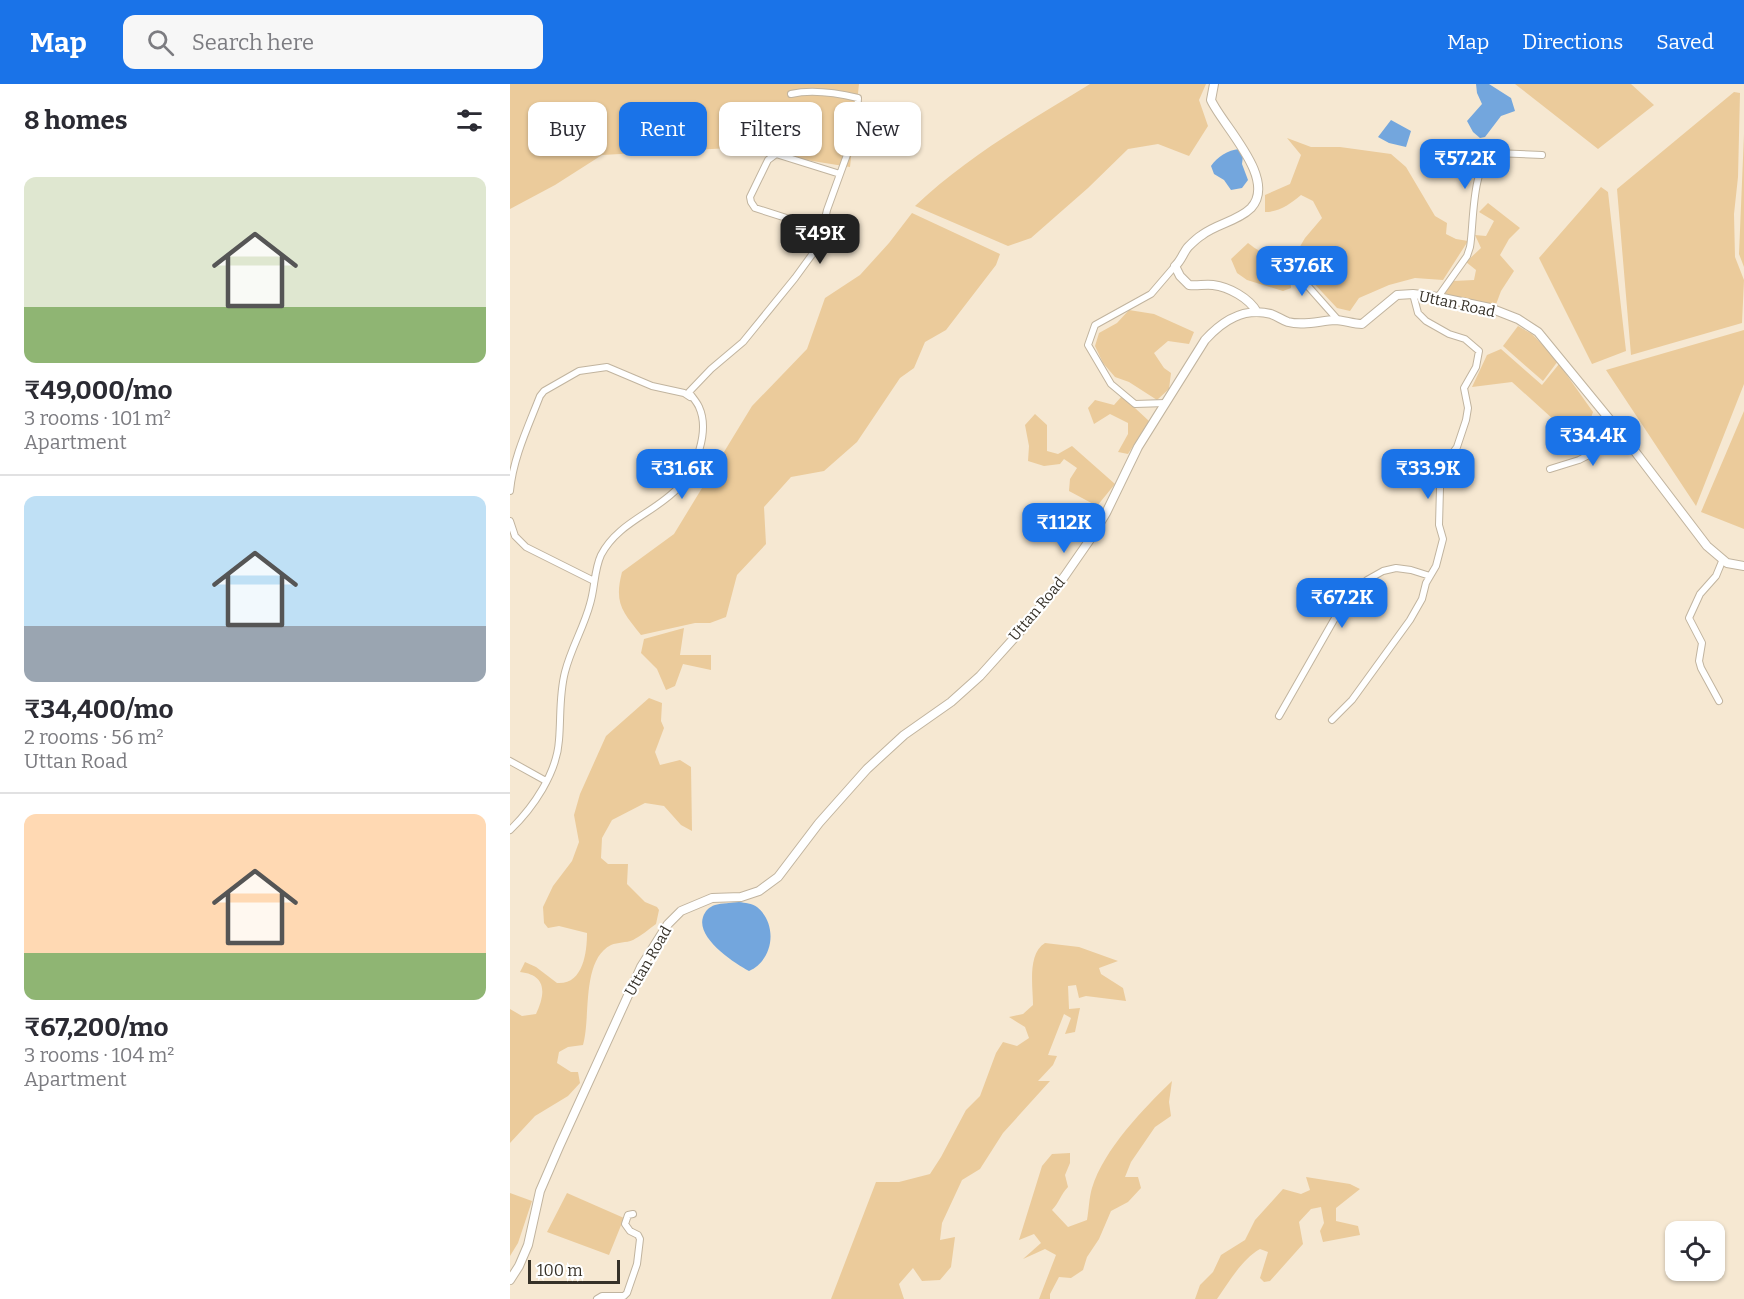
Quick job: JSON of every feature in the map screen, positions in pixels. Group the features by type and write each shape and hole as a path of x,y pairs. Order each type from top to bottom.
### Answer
{"main road":[{"path":"1214,84 1211,100 1214,108 1241,144 1254,168 1258,191 1251,208 1204,233 1187,248 1175,266 1180,276 1189,285 1224,288 1249,301 1257,312"},
{"name":"Uttan Road","path":"510,1280 528,1245 540,1191 617,1015 640,967 668,924 681,911 712,898 741,897 759,891 778,877 819,823 867,769 904,735 951,702 980,676 1025,626 1078,558 1106,513 1138,447 1205,339 1214,330 1239,314 1257,312 1273,315 1287,322 1338,320 1350,324 1362,324 1397,295 1413,294 1490,308 1518,319 1538,332 1624,437 1707,546 1727,563 1744,566"}],"street":[{"path":"695,402 689,392 711,369 743,342 819,245 827,210 856,130 858,98 835,93 791,94"},
{"path":"1437,297 1467,256 1478,176 1486,160 1495,153 1542,155"},
{"path":"824,230 755,208 750,197 768,160 776,154 840,174"},
{"path":"1283,258 1338,320"},
{"path":"1166,403 1135,404 1111,384 1088,345 1095,325 1151,294 1175,266"},
{"path":"1332,720 1352,700 1410,620 1422,599 1436,566 1443,539 1439,525 1440,488 1446,462 1457,447 1466,420 1468,408 1464,388 1476,367 1479,351 1465,339 1449,334 1426,321 1418,313 1413,294"},
{"path":"510,491 511,476 540,396 544,391 579,371 607,367 652,386 684,393 699,406 704,432 700,450 679,487 622,528 608,542 600,558 588,612 565,671 560,698 559,743 539,796 510,831"},
{"path":"1550,469 1580,460 1624,437"},
{"path":"510,521 515,536 526,547 594,581"},
{"path":"1719,701 1701,668 1699,661 1702,643 1689,618 1700,594 1716,576 1723,559"},
{"path":"1279,716 1347,597 1367,580 1383,571 1396,568 1430,576"},
{"path":"510,761 546,782"},
{"path":"597,1299 602,1296 624,1296 627,1293 637,1264 640,1239 638,1234 630,1231 625,1224 628,1215 633,1214"}],"shaded area":[{"path":"510,84 859,84 857,102 834,102 834,156 851,156 850,167 781,156 822,156 822,102 719,102 719,149 707,149 707,102 619,102 619,154 607,155 607,102 528,102 528,156 600,156 555,185 510,209"},
{"path":"1090,84 1206,84 1199,100 1208,126 1189,156 1158,144 1128,149 1031,238 1008,246 915,206 977,155"},
{"path":"1515,84 1631,84 1654,105 1598,149"},
{"path":"1734,92 1740,93 1738,177 1734,214 1735,257 1744,280 1742,323 1631,355 1617,189"},
{"path":"1744,134 1744,267 1739,254"},
{"path":"1287,138 1311,147 1340,147 1391,154 1406,167 1435,216 1447,223 1446,234 1468,241 1443,280 1415,278 1389,285 1359,298 1350,311 1337,308 1292,260 1305,238 1322,218 1313,201 1301,195 1280,209 1265,212 1265,195 1290,184 1301,155"},
{"path":"1601,187 1608,192 1626,351 1592,364 1539,258"},
{"path":"1488,203 1520,228 1509,239 1500,255 1514,271 1501,291 1495,307 1441,296 1453,281 1474,280 1476,270 1466,262 1481,248 1475,235 1486,236 1494,221 1479,212"},
{"path":"912,213 1000,254 996,265 946,330 925,342 914,368 900,378 857,442 824,471 791,477 764,507 766,544 737,575 726,617 710,623 695,623 641,635 621,606 619,592 622,572 674,534 752,406 807,349 825,298 860,275"},
{"path":"1248,243 1262,252 1278,253 1280,267 1290,271 1291,288 1283,291 1247,280 1237,273 1231,259"},
{"path":"1129,310 1154,314 1194,332 1189,344 1168,341 1154,353 1164,368 1171,373 1169,389 1157,400 1129,382 1115,377 1103,363 1095,346 1099,333 1117,323"},
{"path":"1518,326 1532,334 1558,361 1543,381 1503,346"},
{"path":"1744,330 1744,384 1696,506 1606,370"},
{"path":"1501,349 1542,385 1559,364 1593,412 1586,432 1596,439 1586,449 1512,382 1472,387 1487,355"},
{"path":"1122,396 1149,421 1128,454 1118,452 1128,434 1128,423 1110,414 1094,424 1088,408 1095,400 1114,405"},
{"path":"1744,411 1744,529 1701,512"},
{"path":"1035,414 1047,425 1047,451 1058,454 1072,446 1115,484 1097,506 1069,491 1070,479 1077,468 1064,459 1060,464 1044,466 1028,461 1029,446 1025,425"},
{"path":"684,628 680,655 711,655 711,670 683,664 675,686 666,690 657,669 641,653 644,639"},
{"path":"649,698 662,703 661,721 664,728 655,752 660,765 680,760 691,767 692,831 681,825 664,806 645,803 612,820 602,838 601,858 608,864 628,864 627,884 645,902 657,907 659,910 656,924 633,940 611,945 602,952 591,976 583,1045 568,1047 559,1052 557,1063 571,1072 578,1072 580,1083 568,1096 535,1116 510,1143 510,1009 522,1016 536,1014 542,993 542,987 536,977 520,972 525,962 536,967 557,983 573,979 582,966 587,933 559,926 548,928 544,923 543,907 553,886 572,861 579,842 574,815 580,794 606,736"},
{"path":"1045,943 1079,947 1118,961 1099,968 1101,974 1123,988 1126,1001 1086,996 1079,998 1076,985 1068,986 1069,1009 1080,1008 1075,1032 1065,1034 1071,1018 1064,1014 1048,1055 1057,1056 1053,1065 1038,1081 1050,1081 1003,1133 980,1169 962,1180 942,1223 940,1240 955,1237 951,1267 940,1280 922,1281 913,1268 899,1284 904,1299 831,1299 876,1182 899,1182 930,1174 966,1110 980,1096 996,1053 1003,1042 1017,1046 1029,1038 1025,1027 1009,1017 1023,1014 1033,1005 1033,963 1039,948"},
{"path":"1172,1081 1169,1102 1171,1116 1155,1127 1131,1162 1125,1177 1138,1177 1141,1188 1128,1202 1111,1211 1099,1239 1087,1257 1083,1270 1071,1278 1059,1277 1050,1294 1050,1299 1039,1299 1056,1255 1045,1249 1023,1259 1041,1243 1034,1234 1019,1240 1042,1166 1052,1154 1070,1153 1070,1163 1065,1175 1068,1187 1052,1210 1068,1227 1087,1220 1092,1188 1115,1144"},
{"path":"1306,1177 1350,1184 1360,1189 1336,1208 1336,1221 1358,1226 1360,1235 1323,1242 1320,1231 1324,1223 1321,1207 1311,1209 1299,1222 1303,1244 1270,1281 1264,1282 1260,1278 1268,1252 1260,1249 1242,1265 1217,1299 1195,1299 1200,1285 1213,1272 1221,1255 1245,1240 1255,1220 1283,1189 1301,1194 1310,1190"},
{"path":"510,1193 532,1201 518,1243 510,1256"},
{"path":"567,1193 624,1218 609,1255 547,1232"}],"water":[{"path":"1476,84 1489,84 1511,98 1515,111 1501,116 1485,137 1480,138 1473,132 1467,121 1482,104"},
{"path":"1391,120 1411,131 1406,147 1389,143 1378,137"},
{"path":"1239,149 1243,156 1242,164 1248,180 1242,188 1231,190 1224,180 1214,174 1211,166 1223,154"},
{"path":"739,902 757,907 764,914 770,932 768,950 764,959 749,971 718,949 705,933 702,925 704,915 711,907"}]}
